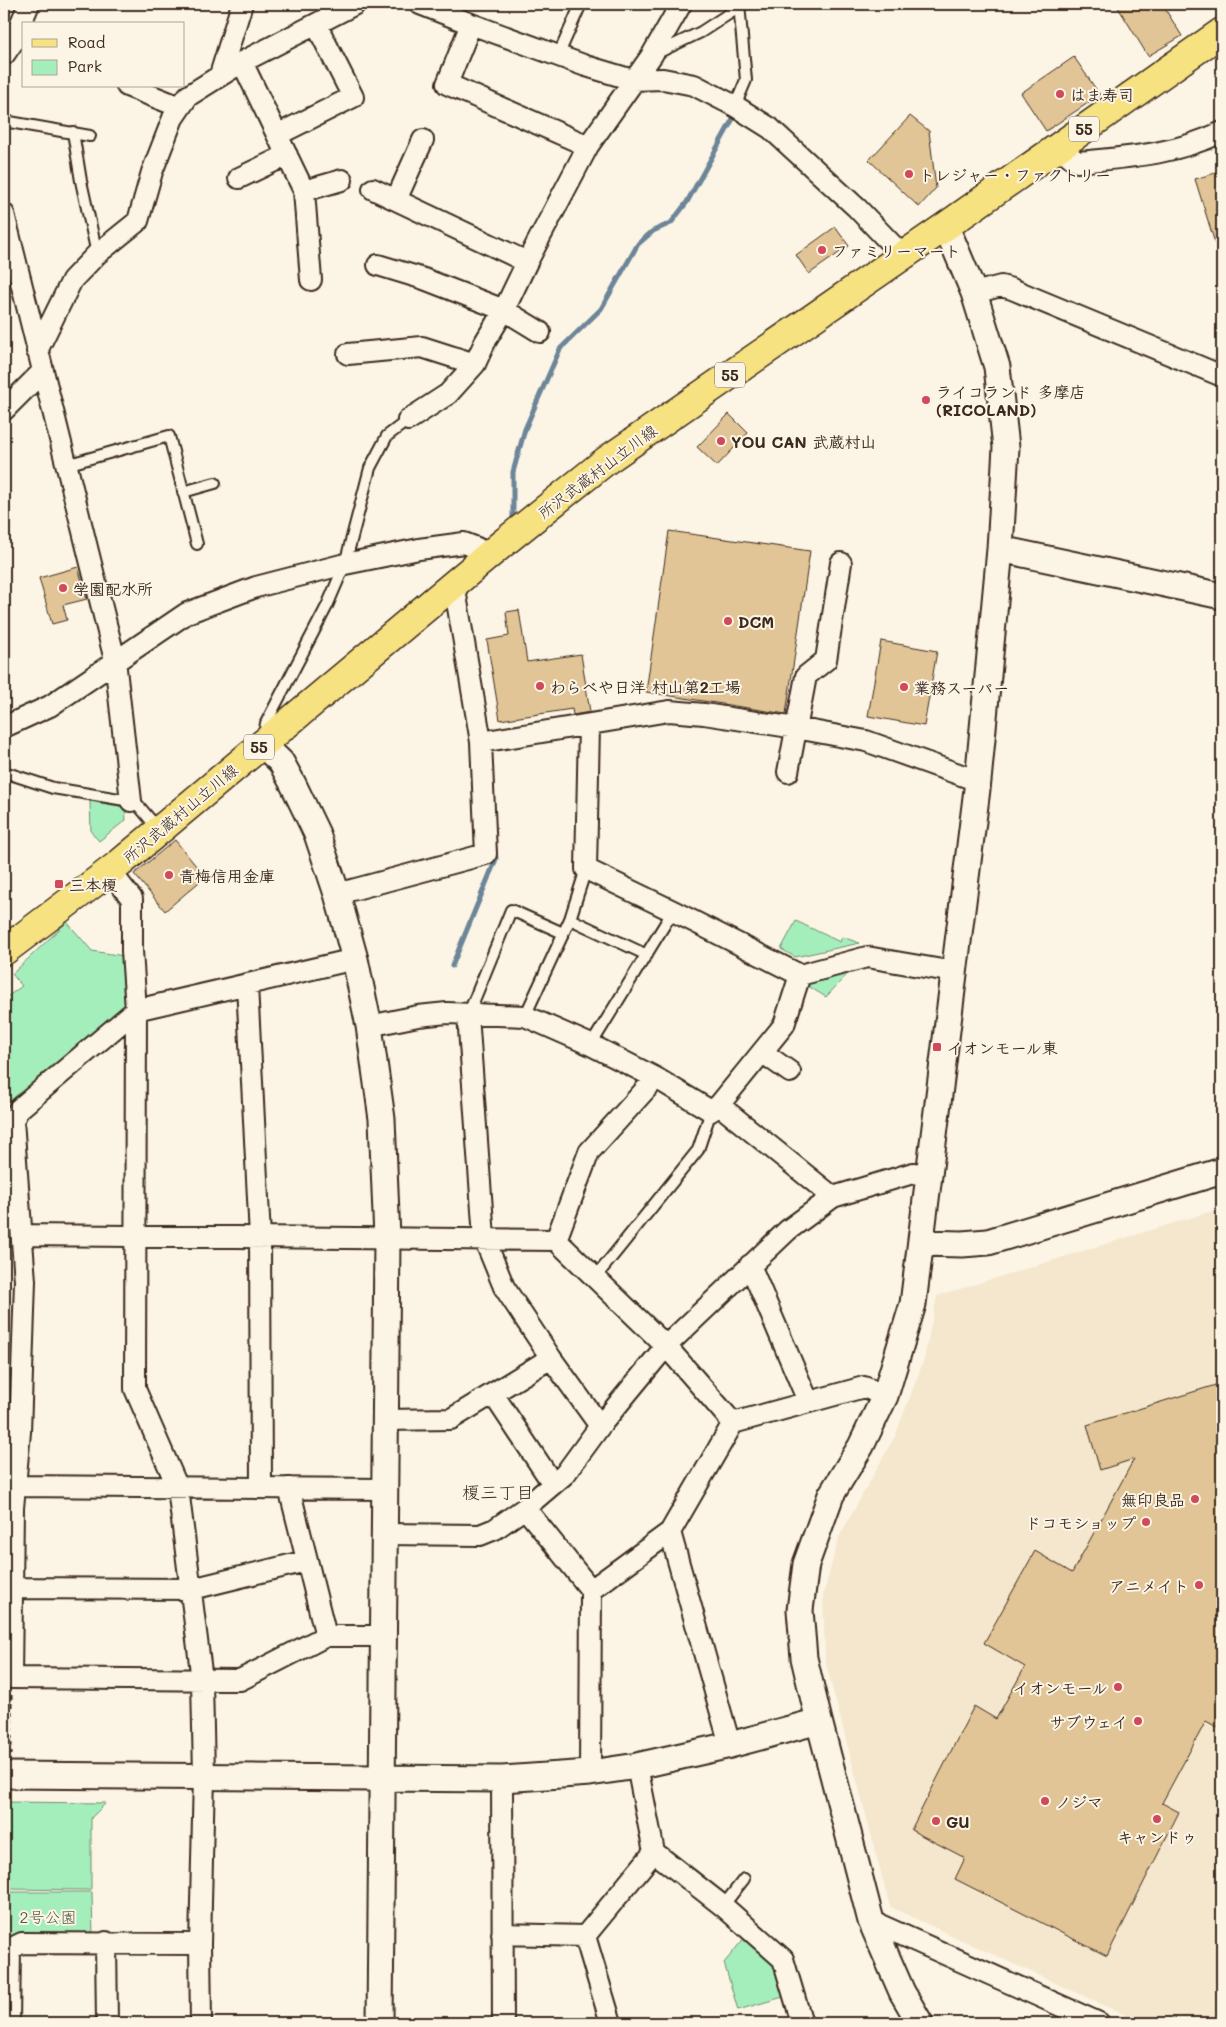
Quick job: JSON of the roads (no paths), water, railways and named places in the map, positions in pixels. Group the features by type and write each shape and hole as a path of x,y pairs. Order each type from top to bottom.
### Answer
{"main road":[{"name":"所沢武蔵村山立川線","path":"4,951 110,871 485,558 607,460 946,226 1222,32"}],"street":[{"path":"22,22 29,4"},
{"path":"220,75 242,4"},
{"path":"36,351 72,280 97,254 138,221 152,172 173,118 188,96 242,62 355,4"},
{"path":"420,4 558,56 633,80 663,79 694,85 735,106 770,128 857,208 902,255"},
{"path":"408,420 448,394 475,364 588,146 652,55 681,4"},
{"path":"13,48 22,23"},
{"path":"278,135 353,97 316,24"},
{"path":"471,24 447,84 588,146"},
{"path":"242,62 304,191 311,280"},
{"path":"132,88 180,107"},
{"path":"1058,147 1077,162 1158,153 1187,147 1222,132"},
{"path":"396,200 423,140"},
{"path":"240,178 287,154"},
{"path":"304,191 342,180"},
{"path":"374,189 527,262"},
{"path":"4,214 36,351 115,660 131,801"},
{"path":"920,2023 902,1992 871,1921 804,1658 800,1610 806,1564 831,1495 861,1446 885,1396 913,1304 978,781 1000,549 1006,447 998,367 974,294 946,226"},
{"path":"378,265 424,279 504,310 540,332"},
{"path":"974,294 1001,286 1012,289 1222,376"},
{"path":"348,354 422,347 475,364"},
{"path":"7,404 42,372"},
{"path":"4,727 50,706 186,613 256,587 345,564 419,549 464,543 477,548 485,558"},
{"path":"1000,549 1222,596"},
{"path":"788,772 806,676 826,660 841,563"},
{"path":"337,894 486,854 482,742 454,584"},
{"path":"482,742 589,726 669,711 704,714 796,728 866,741 978,781"},
{"path":"589,726 586,869 800,975 867,957 954,972"},
{"path":"262,744 281,762 294,784 317,834 337,894 355,959 369,1026 382,1120 387,1238 380,2023"},
{"path":"110,871 132,899 132,952 136,1010 137,1235 135,1389 178,1488 202,1680 204,1776 200,1944 201,2023"},
{"path":"355,959 136,1010 18,1109 13,1120 26,1281 20,1432 13,1508 12,1678 240,1680 326,1636 382,1636"},
{"path":"715,1108 784,1025 800,975"},
{"path":"246,985 260,1237 261,1488"},
{"path":"369,1026 418,1016 447,1013 525,1016 591,1045 715,1108 833,1197"},
{"path":"468,1015 484,1238 504,1287 551,1358 600,1426"},
{"path":"762,1052 790,1072"},
{"path":"556,1240 589,1152 656,1078"},
{"path":"922,1243 962,1244 988,1242 1222,1171"},
{"path":"384,1534 480,1535 495,1529 525,1508 565,1474 600,1426 666,1346 788,1230 833,1197 913,1173 929,1175"},
{"path":"23,1235 556,1240 666,1346 733,1423"},
{"path":"750,1265 808,1401"},
{"path":"385,1420 451,1419 551,1358"},
{"path":"591,1590 670,1532 733,1423 864,1387 885,1396"},
{"path":"493,1394 553,1484"},
{"path":"15,1486 386,1489"},
{"path":"289,1488 326,1636"},
{"path":"525,1508 591,1590 590,1773"},
{"path":"670,1532 730,1746"},
{"path":"12,1588 192,1589 306,1561"},
{"path":"7,1775 502,1779 590,1773 637,1766 730,1746 819,1721"},
{"path":"637,1766 654,1852 723,1906 782,1959 802,2023"},
{"path":"502,1779 503,2023"},
{"path":"585,1936 654,1852"},
{"path":"871,1921 1099,2023"},
{"path":"502,1934 585,1936"},
{"path":"585,1936 611,2023"},
{"path":"106,1942 106,2023"},
{"path":"10,2023 10,1949 22,1943 200,1944"}],"lane":[{"path":"558,56 581,4"},
{"path":"652,55 701,32 741,5"},
{"path":"735,106 746,80 741,5"},
{"path":"4,121 90,136"},
{"path":"73,132 81,181 97,254"},
{"path":"262,744 266,723 327,606 345,564 370,468 387,436 408,420"},
{"path":"66,465 168,436 198,544"},
{"path":"183,492 215,483"},
{"path":"4,772 53,788 131,801 138,805 159,830"},
{"path":"525,1016 570,919 586,869"},
{"path":"468,1015 511,910 564,933"},
{"path":"591,1045 673,911"},
{"path":"570,919 647,955"},
{"path":"595,1278 698,1150 715,1108"},
{"path":"723,1906 744,1879"}],"waterway":[{"path":"513,524 513,472 525,429 560,349 601,309 638,244 653,231 671,223 687,202 735,115"},
{"path":"452,966 496,859 495,850"}],"place":[{"name":"はま寿司","path":"1060,94"},
{"name":"トレジャー・ファクトリー","path":"909,174"},
{"name":"ファミリーマート","path":"822,250"},
{"name":"ライコランド 多摩店 (RICOLAND)","path":"926,400"},
{"name":"YOU CAN 武蔵村山","path":"721,441"},
{"name":"学園配水所","path":"63,588"},
{"name":"DCM","path":"728,621"},
{"name":"わらべや日洋 村山第2工場","path":"540,686"},
{"name":"業務スーパー","path":"904,687"},
{"name":"青梅信用金庫","path":"169,875"},
{"name":"三本榎","path":"59,884"},
{"name":"イオンモール東","path":"937,1047"},
{"name":"無印良品","path":"1195,1499"},
{"name":"ドコモショップ","path":"1146,1522"},
{"name":"アニメイト","path":"1199,1585"},
{"name":"イオンモール","path":"1118,1687"},
{"name":"サブウェイ","path":"1138,1721"},
{"name":"ノジマ","path":"1045,1801"},
{"name":"キャンドゥ","path":"1157,1819"},
{"name":"GU","path":"936,1821"}],"district":[{"name":"榎三丁目","path":"498,1492"}],"park label":[{"name":"2号公園","path":"48,1916"}]}
